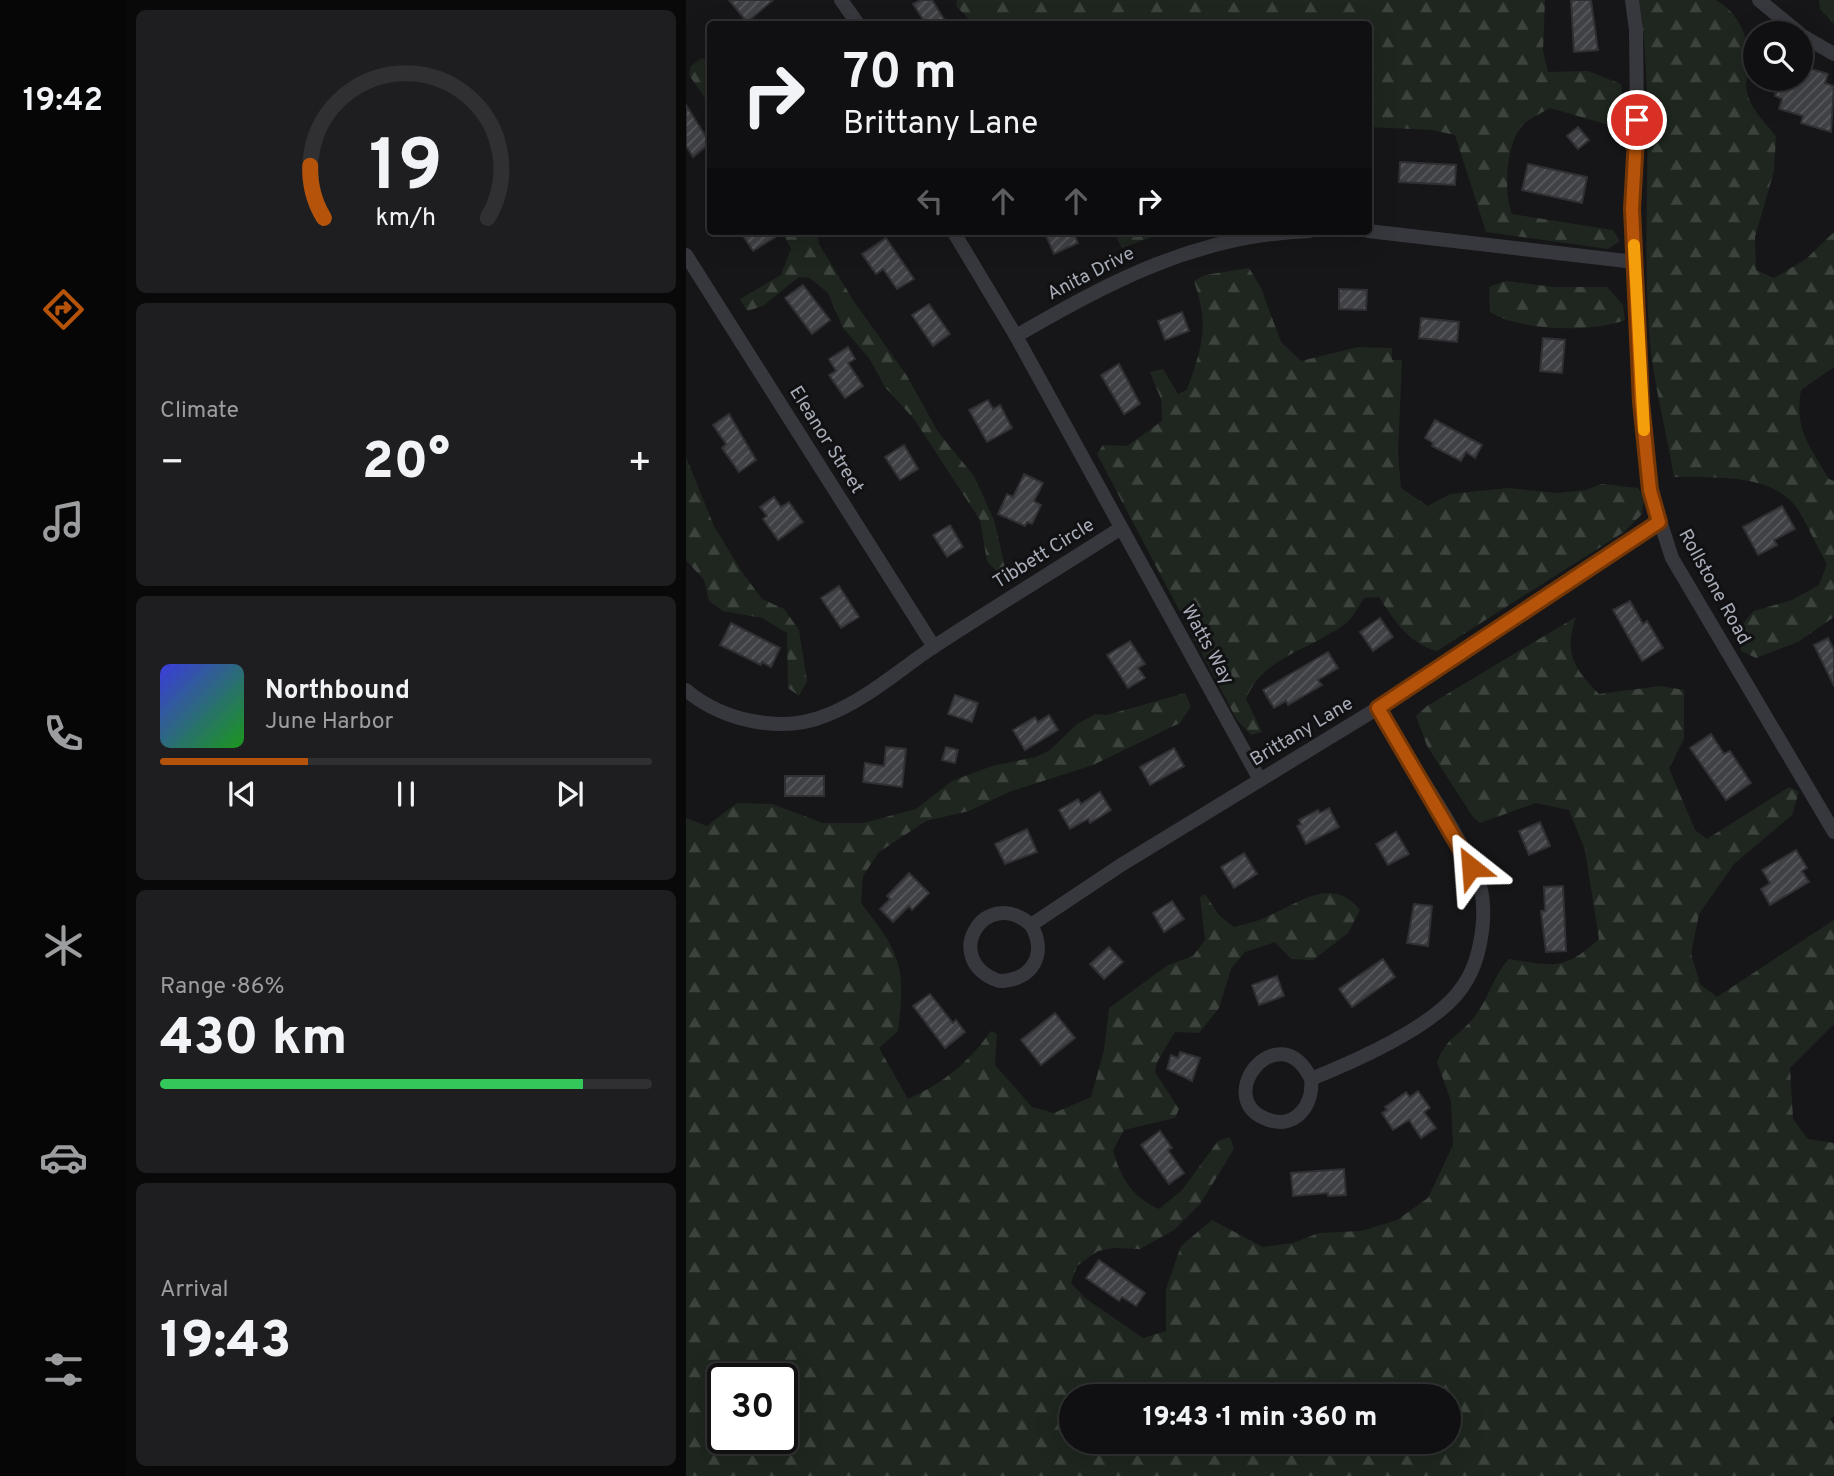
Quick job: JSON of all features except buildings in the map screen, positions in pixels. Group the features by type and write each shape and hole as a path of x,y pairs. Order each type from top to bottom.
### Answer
{"street":[{"path":"841,0 856,21"},
{"name":"Rollstone Road","path":"1632,0 1637,76 1632,209 1641,402 1650,490 1672,558 1834,832"},
{"path":"1763,1 1785,21"},
{"path":"1813,42 1834,54"},
{"path":"1372,231 1635,262"},
{"name":"Tibbett Circle","path":"686,690 698,700 743,720 784,724 826,716 869,692 933,647 1121,528 1016,336 955,235"},
{"name":"Anita Drive","path":"1016,336 1088,294 1148,266 1269,235"},
{"name":"Eleanor Street","path":"686,255 933,647"},
{"name":"Brittany Lane","path":"1031,925 1378,708 1659,522"},
{"name":"Watts Way","path":"1121,528 1260,780"},
{"path":"1311,1079 1351,1063 1423,1020 1456,996 1471,974 1480,952 1484,922 1480,886 1462,848 1378,708"},
{"path":"1003,912 1023,918 1031,925 1039,947 1031,969 1022,977 999,981 978,970 972,960 971,939 982,920 1003,912"},
{"path":"1288,1056 1298,1061 1311,1079 1310,1100 1304,1110 1286,1121 1276,1122 1256,1113 1246,1095 1249,1073 1266,1058 1288,1056"}],"green space":[{"path":"957,0 1545,0 1543,51 1548,72 1588,71 1621,84 1624,115 1619,128 1550,108 1525,123 1519,130 1510,153 1507,180 1509,205 1512,214 1613,230 1620,241 1608,249 1486,232 1455,135 1432,130 1372,127 1372,21 971,21 956,6"},
{"path":"1639,0 1716,0 1731,12 1743,32 1743,91 1747,91 1757,113 1776,136 1774,171 1755,237 1756,270 1774,278 1806,259 1834,232 1834,367 1801,390 1799,404 1805,437 1829,479 1834,481 1834,617 1798,642 1756,658 1741,651 1737,630 1754,611 1792,600 1819,585 1827,564 1799,511 1788,498 1775,489 1742,480 1674,477 1656,385 1649,330 1646,247 1648,123"},
{"path":"1819,0 1834,0 1834,24 1820,9"},
{"path":"702,58 707,60 707,101 689,75 691,66"},
{"path":"784,235 818,235 819,244 853,300 907,376 938,432 974,476 994,520 1005,567 999,574 987,561 980,520 914,419 885,387 869,358 843,328 828,293 810,278 799,277 763,306 747,311 740,299 781,275 791,249"},
{"path":"1115,235 1157,235 1122,248"},
{"path":"1249,268 1261,288 1281,342 1301,361 1358,347 1392,348 1392,360 1402,360 1398,454 1401,488 1428,506 1450,494 1508,488 1557,493 1586,490 1602,484 1638,488 1644,498 1642,514 1624,532 1437,651 1410,637 1379,597 1364,598 1345,624 1276,663 1254,684 1246,699 1262,732 1251,735 1237,720 1097,454 1103,445 1127,446 1162,421 1161,399 1150,372 1163,369 1178,394 1187,390 1197,361 1203,324 1194,281 1205,275"},
{"path":"1505,281 1554,287 1607,287 1623,305 1625,320 1594,327 1556,328 1503,318 1490,312 1489,287"},
{"path":"686,457 714,526 742,572 762,599 784,609 799,630 807,681 799,696 788,688 787,633 762,618 723,611 709,601 704,580 686,560"},
{"path":"1576,617 1571,651 1583,677 1599,694 1660,686 1684,690 1684,739 1669,768 1695,830 1707,839 1789,787 1799,792 1792,815 1734,864 1699,914 1691,954 1700,984 1717,997 1834,920 1834,1024 1790,1068 1793,1119 1808,1139 1834,1143 1834,1416 1830,1419 1834,1424 1834,1476 686,1476 686,818 707,826 737,803 772,804 823,823 863,823 916,809 952,781 992,766 1036,757 1050,750 1077,724 1095,714 1107,715 1185,693 1191,706 1180,723 1093,765 1009,792 969,811 926,821 879,852 863,876 861,903 885,936 897,962 901,991 898,1031 879,1048 908,1099 955,1071 991,1031 997,1034 995,1065 1032,1107 1054,1113 1091,1097 1104,1050 1109,1008 1168,965 1193,956 1205,940 1200,897 1205,894 1219,915 1234,927 1262,919 1317,894 1339,894 1360,910 1348,933 1313,960 1291,959 1275,942 1245,952 1231,969 1219,1008 1199,1033 1175,1032 1157,1062 1155,1072 1179,1109 1175,1118 1124,1130 1113,1150 1119,1169 1134,1192 1159,1209 1182,1190 1218,1141 1230,1137 1234,1149 1200,1204 1174,1230 1140,1249 1113,1248 1098,1251 1077,1266 1071,1283 1085,1298 1143,1338 1166,1331 1166,1289 1181,1246 1212,1220 1263,1247 1293,1243 1319,1233 1361,1231 1397,1220 1428,1198 1453,1145 1451,1101 1437,1062 1445,1046 1470,1023 1509,959 1558,964 1576,957 1599,939 1585,850 1569,810 1536,803 1480,823 1473,817 1427,746 1416,716 1427,706"}],"slow traffic":[{"path":"1634,245 1644,430"}],"route":[{"path":"1471,867 1378,708 1659,522 1650,490 1641,402 1632,209 1637,120"}]}
